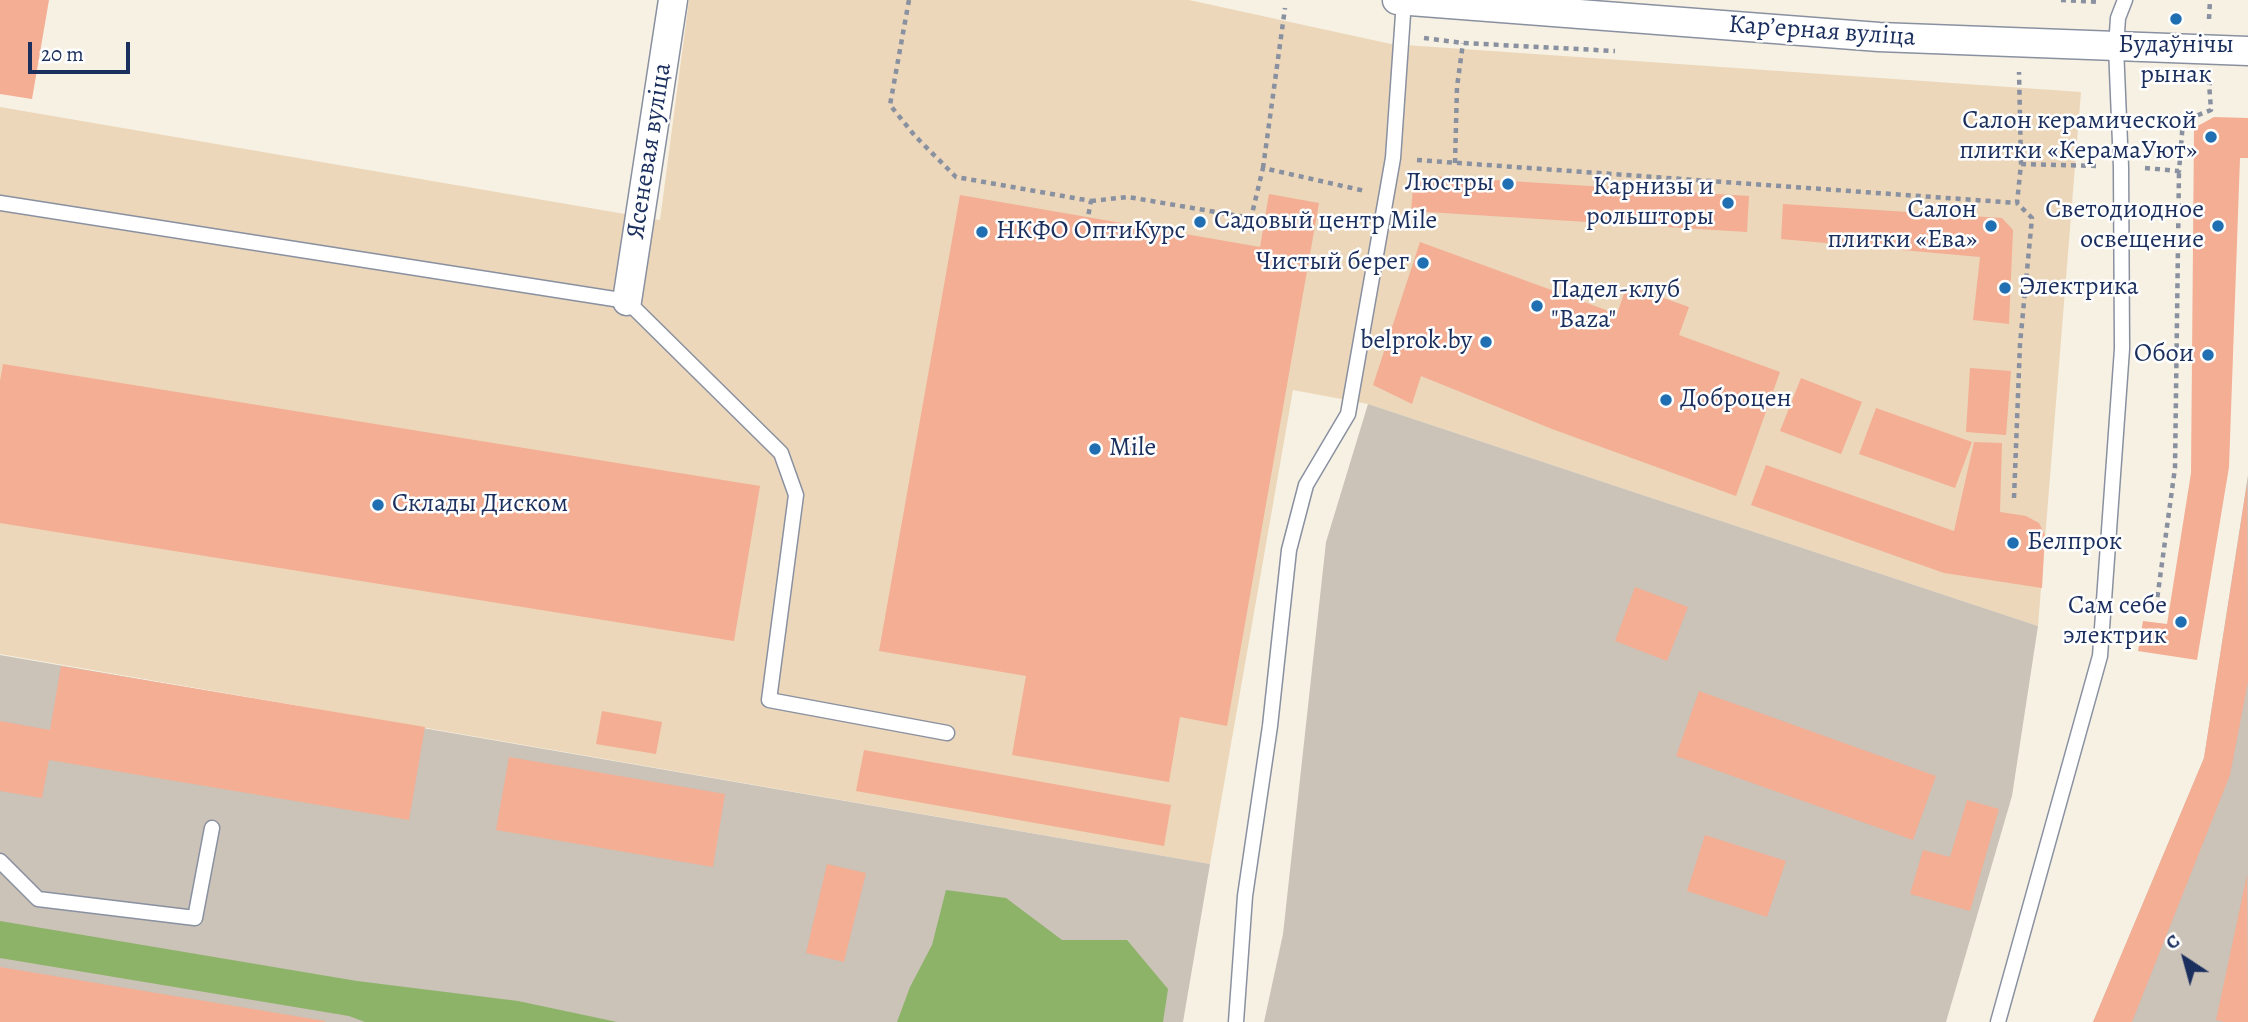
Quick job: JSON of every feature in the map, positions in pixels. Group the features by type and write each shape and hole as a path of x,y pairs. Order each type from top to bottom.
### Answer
{"street":[{"name":"Ясеневая вуліца","path":"627,301 673,0"},
{"name":"Карʼерная вуліца","path":"1401,0 1879,37 2248,51"}],"lane":[{"path":"1236,1022 1245,896 1270,726 1289,550 1306,485 1348,414 1393,158 1400,84 1401,0"},
{"path":"1998,1022 2100,656 2122,349 2121,167 2116,47 2118,18 2124,2"},
{"path":"0,203 627,301 782,453 796,495 769,700 947,733"},
{"path":"0,861 38,899 195,918 212,828"}],"path":[{"path":"909,0 890,105 915,136 956,177 1091,201 1128,197 1251,218 1263,168 1285,8"},
{"path":"2061,0 2124,2"},
{"path":"1455,163 1457,87 1462,43"},
{"path":"2017,203 2021,164 2019,69"},
{"path":"2155,607 2175,468 2179,171 2183,121 2211,110 2209,83 2222,83"},
{"path":"1393,158 2017,203 2032,218 2020,344 2014,498"},
{"path":"2021,164 2179,171"},
{"path":"1263,168 1387,196"},
{"path":"1088,217 1091,201"}],"shaded area":[{"path":"689,0 1189,0 1391,44 2081,92 2038,626 1368,404 1293,390 1210,864 0,654 0,107 660,220"},
{"path":"1368,404 2038,626 2012,796 1946,1022 1264,1022 1283,934 1326,542"},
{"path":"2248,475 2248,1022 2093,1022 2204,758"},
{"path":"0,655 1210,864 1183,1022 0,1022"}],"green space":[{"path":"946,890 1006,898 1062,940 1127,940 1168,989 1163,1022 897,1022 910,987 932,945"},
{"path":"0,921 357,981 518,1001 617,1022 365,1022 349,1016 0,958"}],"building":[{"path":"0,0 49,0 32,99 0,94"},
{"path":"2214,117 2248,118 2248,158 2240,158 2229,467 2197,660 2138,651 2143,621 2167,624 2191,473 2194,128"},
{"path":"1414,175 1749,196 1747,232 1411,211"},
{"name":"Mile","path":"1269,194 1319,203 1227,726 1180,717 1169,782 1012,755 1026,676 879,651 960,195 1260,247"},
{"path":"1783,204 2002,218 2013,230 2009,324 1973,320 1980,257 1781,239"},
{"path":"1420,242 1617,314 1627,285 1689,307 1679,335 1780,372 1736,496 1552,429 1421,376 1412,404 1373,385"},
{"name":"Склады Диском","path":"3,364 760,486 734,641 0,523 0,381"},
{"path":"1970,368 2011,371 2006,435 1966,432"},
{"path":"1801,378 1862,402 1841,454 1780,431"},
{"path":"1876,408 1972,442 1955,488 1859,454"},
{"path":"1974,442 2002,443 2000,512 2026,516 2039,523 2045,535 2042,588 1944,573 1751,505 1766,465 1954,531"},
{"path":"2247,484 2248,682 2230,775 2132,1022 2093,1022 2204,758"},
{"path":"1635,587 1688,607 1667,661 1615,641"},
{"path":"61,666 425,727 409,820 49,760 42,798 0,791 0,721 50,730"},
{"path":"1699,691 1936,776 1913,840 1676,756"},
{"path":"602,711 662,722 656,754 596,744"},
{"path":"864,750 1171,805 1164,846 856,791"},
{"path":"509,757 725,794 713,867 496,830"},
{"path":"1967,800 1999,809 1970,911 1910,894 1923,850 1950,857"},
{"path":"1705,835 1786,861 1767,917 1687,891"},
{"path":"827,864 866,873 844,962 806,953"},
{"path":"2247,875 2248,1022 2225,1022 2216,1020"},
{"path":"0,967 325,1021 325,1022 0,1022"}],"place":[{"name":"Будаўнічы рынак","path":"2176,19"},
{"name":"Салон керамической плитки «КерамаУют»","path":"2211,137"},
{"name":"Люстры","path":"1508,184"},
{"name":"Карнизы и рольшторы","path":"1728,203"},
{"name":"Садовый центр Mile","path":"1200,222"},
{"name":"Салон плитки «Ева»","path":"1991,226"},
{"name":"Светодиодное освещение","path":"2218,226"},
{"name":"НКФО ОптиКурс","path":"982,232"},
{"name":"Чистый берег","path":"1423,263"},
{"name":"Электрика","path":"2005,288"},
{"name":"Падел-клуб \"Baza\"","path":"1537,306"},
{"name":"belprok.by","path":"1486,342"},
{"name":"Обои","path":"2208,355"},
{"name":"Доброцен","path":"1666,400"},
{"name":"Mile","path":"1095,449"},
{"name":"Склады Диском","path":"378,505"},
{"name":"Белпрок","path":"2013,543"},
{"name":"Сам себе электрик","path":"2181,622"}]}
